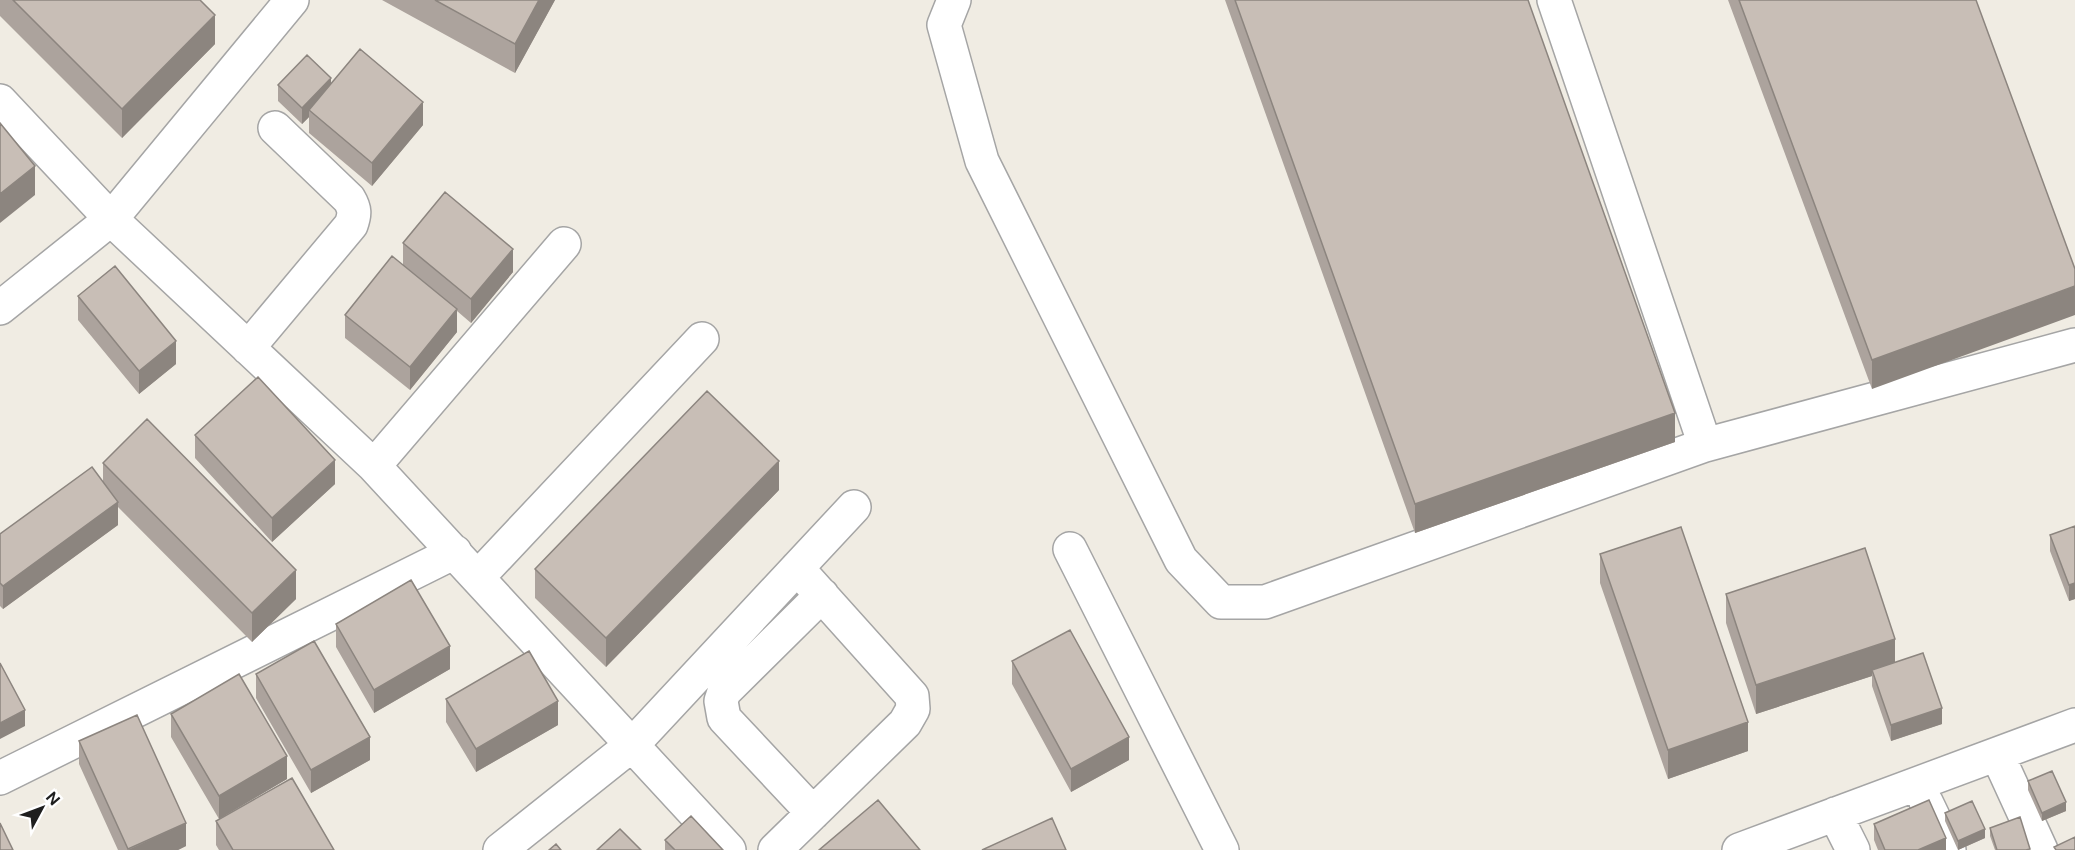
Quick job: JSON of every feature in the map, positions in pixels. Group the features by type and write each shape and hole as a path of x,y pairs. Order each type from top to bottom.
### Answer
{"street":[{"path":"0,308 111,219 292,0"},
{"path":"954,0 944,25 982,161 1181,560 1221,602 1266,602 1705,445 2075,345"},
{"path":"1554,0 1705,445"},
{"path":"0,101 111,219 374,466 729,850"},
{"path":"248,348 351,225 355,216 354,207 349,199 275,128"},
{"path":"374,466 564,244"},
{"path":"478,577 702,339"},
{"path":"500,850 633,744 854,507"},
{"path":"1070,549 1222,850"},
{"path":"0,778 455,552"},
{"path":"775,850 905,723 913,709 912,696 797,568"},
{"path":"813,813 724,718 721,701 724,692 822,595"},
{"path":"1749,848 1835,814 2074,727"},
{"path":"1997,754 2042,850"},
{"path":"1917,784 1949,850"},
{"path":"1835,814 1853,850"}],"building":[{"path":"13,0 200,0 215,15 122,109"},
{"path":"435,0 539,0 515,44"},
{"path":"1235,0 1528,0 1675,413 1415,504"},
{"path":"1739,0 1976,0 2075,269 2075,286 1872,360"},
{"path":"360,49 423,102 372,163 309,110"},
{"path":"307,55 331,78 302,108 278,85"},
{"path":"0,123 35,166 0,194"},
{"path":"445,192 513,249 471,299 403,243"},
{"path":"392,256 457,309 410,367 345,315"},
{"path":"115,266 176,341 139,371 78,296"},
{"path":"258,377 335,460 272,518 195,435"},
{"path":"707,391 779,461 606,638 535,569"},
{"path":"147,419 296,570 252,613 103,463"},
{"path":"92,467 118,502 3,586 0,583 0,534"},
{"path":"2075,526 2075,583 2069,585 2050,535"},
{"path":"1681,527 1748,722 1668,750 1600,554"},
{"path":"1865,548 1895,639 1756,685 1726,594"},
{"path":"411,580 450,646 374,690 336,624"},
{"path":"1070,630 1129,737 1071,769 1012,661"},
{"path":"314,641 370,737 311,770 256,674"},
{"path":"529,651 558,701 476,749 446,699"},
{"path":"1923,653 1942,708 1891,725 1872,670"},
{"path":"0,663 25,710 0,723"},
{"path":"239,674 287,756 219,796 171,714"},
{"path":"137,715 186,823 128,849 79,741"},
{"path":"2052,771 2066,802 2042,813 2028,781"},
{"path":"292,778 334,850 233,850 216,821"},
{"path":"878,800 920,850 819,850"},
{"path":"1929,800 1946,838 1918,850 1885,850 1874,824"},
{"path":"1972,801 1985,829 1958,841 1945,813"},
{"path":"691,816 723,850 675,850 665,840"},
{"path":"2020,817 2030,849 1997,850 1990,828"},
{"path":"1052,818 1066,850 982,850"},
{"path":"0,823 13,850 0,850"},
{"path":"620,829 641,850 597,850"},
{"path":"2075,837 2075,850 2056,850 2054,847"},
{"path":"556,844 561,850 549,850"}]}
